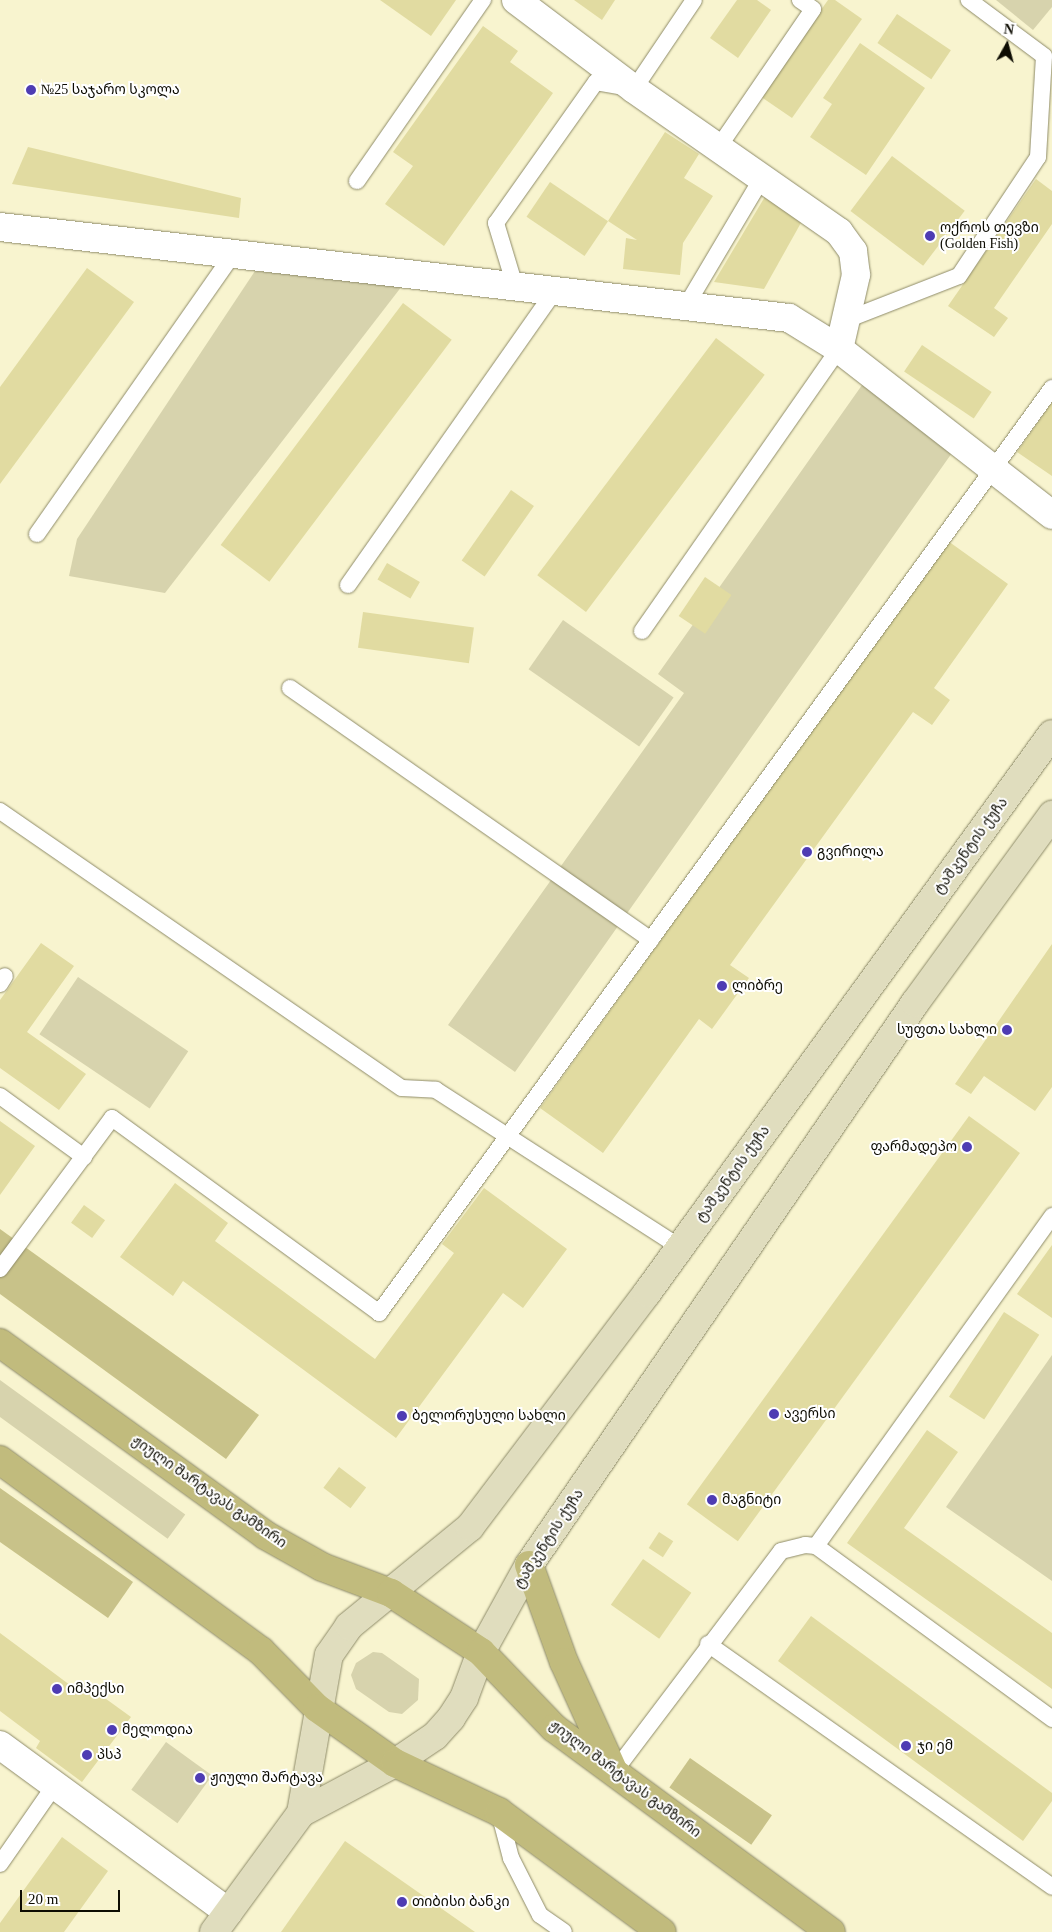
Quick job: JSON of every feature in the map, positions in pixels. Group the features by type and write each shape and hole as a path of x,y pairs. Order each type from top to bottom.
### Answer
{"main road":[{"name":"ტაშკენტის ქუჩა","path":"392,1593 470,1527 680,1247 1052,734"},
{"name":"ტაშკენტის ქუჩა","path":"481,1652 529,1566 916,1003 1052,815"},
{"name":"ჟიული შარტავას გამზირი","path":"0,1344 266,1535 322,1566 392,1593 481,1652 554,1728 830,1932"},
{"path":"0,1460 261,1651 317,1708 395,1764 499,1812 662,1932"},
{"path":"529,1566 564,1662 614,1772"},
{"path":"301,1813 317,1708 329,1655 348,1626 392,1593"},
{"path":"221,1922 301,1813 395,1764 435,1736 451,1718 481,1652"}],"street":[{"path":"516,0 634,89 838,232 853,251 856,275 839,349"},
{"path":"0,227 789,318 839,349 991,472 1052,515"},
{"path":"0,1744 55,1785 221,1922"}],"lane":[{"path":"357,181 484,0"},
{"path":"515,286 496,223 596,82 634,89 694,0"},
{"path":"718,148 813,9 800,0"},
{"path":"846,320 959,276 1038,157 1048,55 969,0"},
{"path":"686,306 762,178"},
{"path":"37,534 233,254"},
{"path":"348,585 555,291"},
{"path":"642,631 839,349"},
{"path":"0,1269 112,1118 379,1313 509,1137 1052,388"},
{"path":"290,688 651,940"},
{"path":"0,811 402,1088 436,1090 680,1247"},
{"path":"0,1096 84,1157"},
{"path":"816,1546 1052,1216"},
{"path":"614,1772 708,1644 780,1551 816,1546 1052,1719"},
{"path":"708,1644 1052,1887"},
{"path":"0,1864 55,1785"},
{"path":"499,1812 511,1858 540,1915 564,1932"}],"shaded area":[{"path":"996,0 1052,0 1052,7 1033,30"},
{"path":"255,271 402,286 165,593 69,576 77,539"},
{"path":"867,378 959,443 515,1072 448,1025 684,693 658,674"},
{"path":"563,620 674,697 639,747 529,669"},
{"path":"78,977 188,1051 150,1109 39,1034"},
{"path":"0,1229 259,1415 226,1459 0,1294"},
{"path":"1052,1355 1052,1581 946,1507"},
{"path":"0,1380 185,1515 168,1539 0,1417"},
{"path":"0,1488 133,1582 108,1618 0,1542"},
{"path":"373,1652 382,1653 419,1679 418,1700 402,1714 389,1712 356,1689 351,1675 356,1663"},
{"path":"166,1742 212,1776 177,1823 131,1790"},
{"path":"690,1758 772,1815 751,1845 669,1787"}],"building":[{"path":"380,0 456,0 431,36"},
{"path":"574,0 615,0 602,20"},
{"path":"737,0 757,0 771,10 738,58 710,38"},
{"path":"828,0 835,0 862,19 792,118 760,96"},
{"path":"897,14 951,50 931,79 877,43"},
{"path":"483,26 518,51 510,62 553,93 444,246 385,204 413,166 393,152"},
{"path":"860,43 925,88 866,175 810,137 832,104 823,98"},
{"path":"665,132 699,154 684,178 713,196 683,243 680,275 623,269 626,238 637,240 608,221"},
{"path":"28,147 241,198 239,218 12,184"},
{"path":"892,156 965,211 923,266 850,211"},
{"path":"1036,179 1052,191 1052,224 994,308 1008,318 994,337 948,306"},
{"path":"550,182 608,221 585,256 527,217"},
{"path":"766,195 802,221 764,289 714,282"},
{"path":"87,268 134,302 0,484 0,387"},
{"path":"403,303 452,340 269,582 221,545"},
{"path":"716,338 765,375 586,612 537,575"},
{"path":"922,345 992,392 974,419 904,372"},
{"path":"1052,402 1052,476 1017,452"},
{"path":"511,490 534,506 485,577 462,560"},
{"path":"948,541 1008,584 934,688 950,700 932,725 913,712 730,965 749,978 712,1029 699,1019 603,1153 540,1108"},
{"path":"387,563 420,582 410,598 378,579"},
{"path":"705,577 732,595 705,634 679,616"},
{"path":"363,612 474,628 469,663 358,648"},
{"path":"41,943 74,966 27,1032 86,1074 59,1110 0,1068 0,1000"},
{"path":"1052,944 1052,1087 1035,1111 984,1076 971,1094 955,1084"},
{"path":"969,1116 1020,1153 738,1541 687,1504"},
{"path":"0,1121 35,1146 0,1195"},
{"path":"175,1183 228,1223 215,1241 375,1359 454,1253 442,1244 484,1188 567,1249 523,1308 503,1293 396,1438 183,1281 173,1296 120,1257"},
{"path":"84,1205 105,1220 92,1238 71,1223"},
{"path":"1052,1245 1052,1318 1017,1294"},
{"path":"1004,1312 1039,1335 984,1420 949,1397"},
{"path":"927,1430 958,1452 904,1528 1052,1633 1052,1689 847,1543"},
{"path":"339,1467 366,1487 351,1508 323,1488"},
{"path":"659,1532 673,1541 663,1557 649,1548"},
{"path":"643,1559 691,1593 659,1639 611,1605"},
{"path":"811,1616 1052,1793 1052,1801 1023,1841 778,1661"},
{"path":"0,1633 78,1691 84,1683 131,1717 82,1782 36,1748 40,1741 0,1711"},
{"path":"62,1837 108,1871 64,1932 0,1932 0,1923"},
{"path":"345,1841 475,1932 281,1932"}],"place":[{"name":"№25 საჯარო სკოლა","path":"31,90"},
{"name":"ოქროს თევზი (Golden Fish)","path":"930,236"},
{"name":"გვირილა","path":"807,852"},
{"name":"ლიბრე","path":"722,986"},
{"name":"სუფთა სახლი","path":"1007,1030"},
{"name":"ფარმადეპო","path":"967,1147"},
{"name":"ავერსი","path":"774,1414"},
{"name":"ბელორუსული სახლი","path":"402,1416"},
{"name":"მაგნიტი","path":"712,1500"},
{"name":"იმპექსი","path":"57,1689"},
{"name":"მელოდია","path":"112,1730"},
{"name":"ჯი ემ","path":"906,1746"},
{"name":"პსპ","path":"87,1755"},
{"name":"ჟიული შარტავა","path":"200,1778"},
{"name":"თიბისი ბანკი","path":"402,1902"}]}
